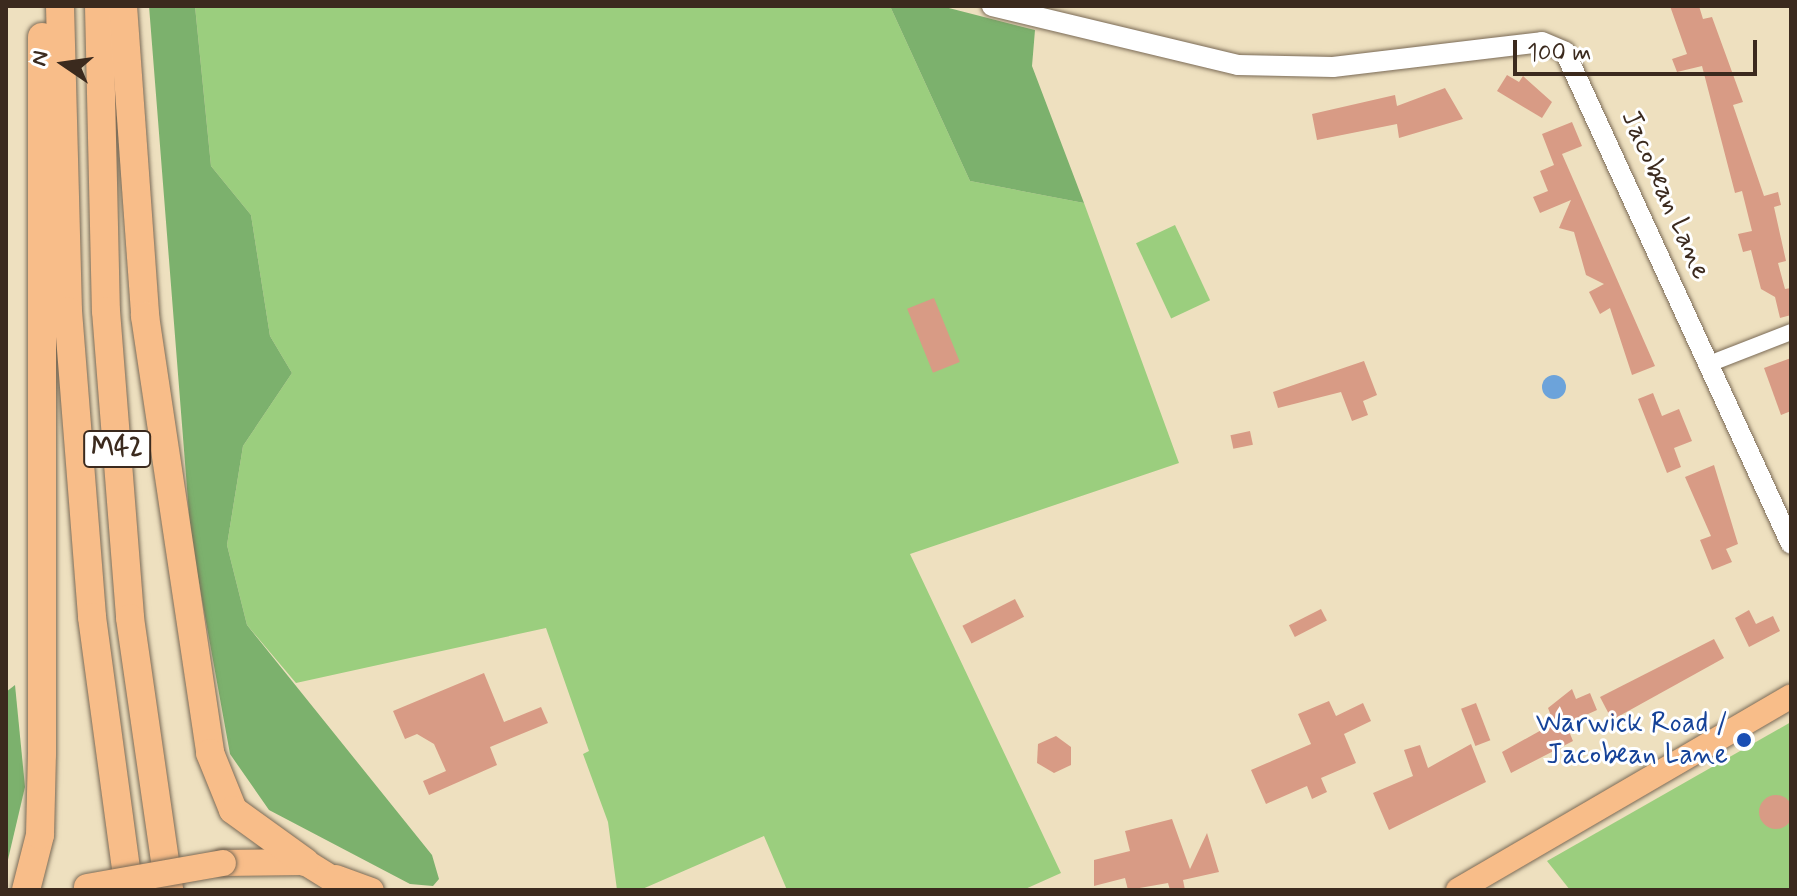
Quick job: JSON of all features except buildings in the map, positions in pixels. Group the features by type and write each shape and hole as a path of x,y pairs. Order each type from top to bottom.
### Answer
{"highway":[{"path":"26,890 40,835 42,754 41,6"},
{"name":"M42","path":"60,6 68,311 92,617 129,890"},
{"name":"M42","path":"99,6 118,464 130,618 169,890"},
{"path":"123,6 145,316 210,753 233,810 305,862 343,883"},
{"path":"84,888 223,863 305,862"}],"main road":[{"path":"1458,890 1791,696"},
{"path":"343,883 372,890"}],"street":[{"name":"Jacobean Lane","path":"992,6 1238,65 1333,67 1542,42 1565,52 1791,544"},
{"path":"1709,364 1791,332"}],"green space":[{"path":"149,6 195,6 211,166 251,215 270,336 292,373 243,446 227,545 247,625 432,855 439,879 433,886 410,884 269,810 230,754 191,539"},
{"path":"195,6 890,6 970,181 1084,203 1179,463 910,554 1061,873 1023,890 787,890 764,836 640,890 617,890 608,822 583,754 589,751 546,628 296,683 247,625 227,545 243,446 292,373 270,336 251,215 211,166"},
{"path":"890,6 941,6 1035,30 1032,66 1084,203 970,181"},
{"path":"1175,225 1210,300 1171,318 1136,243"},
{"path":"15,685 25,787 6,868 6,692"},
{"path":"1791,722 1791,890 1570,890 1547,861"}],"water":[{"path":"1554,375 1565,382 1566,387 1559,398 1554,399 1543,392 1542,387 1549,376"}],"place":[{"name":"Warwick Road / Jacobean Lane","path":"1744,740"}]}
